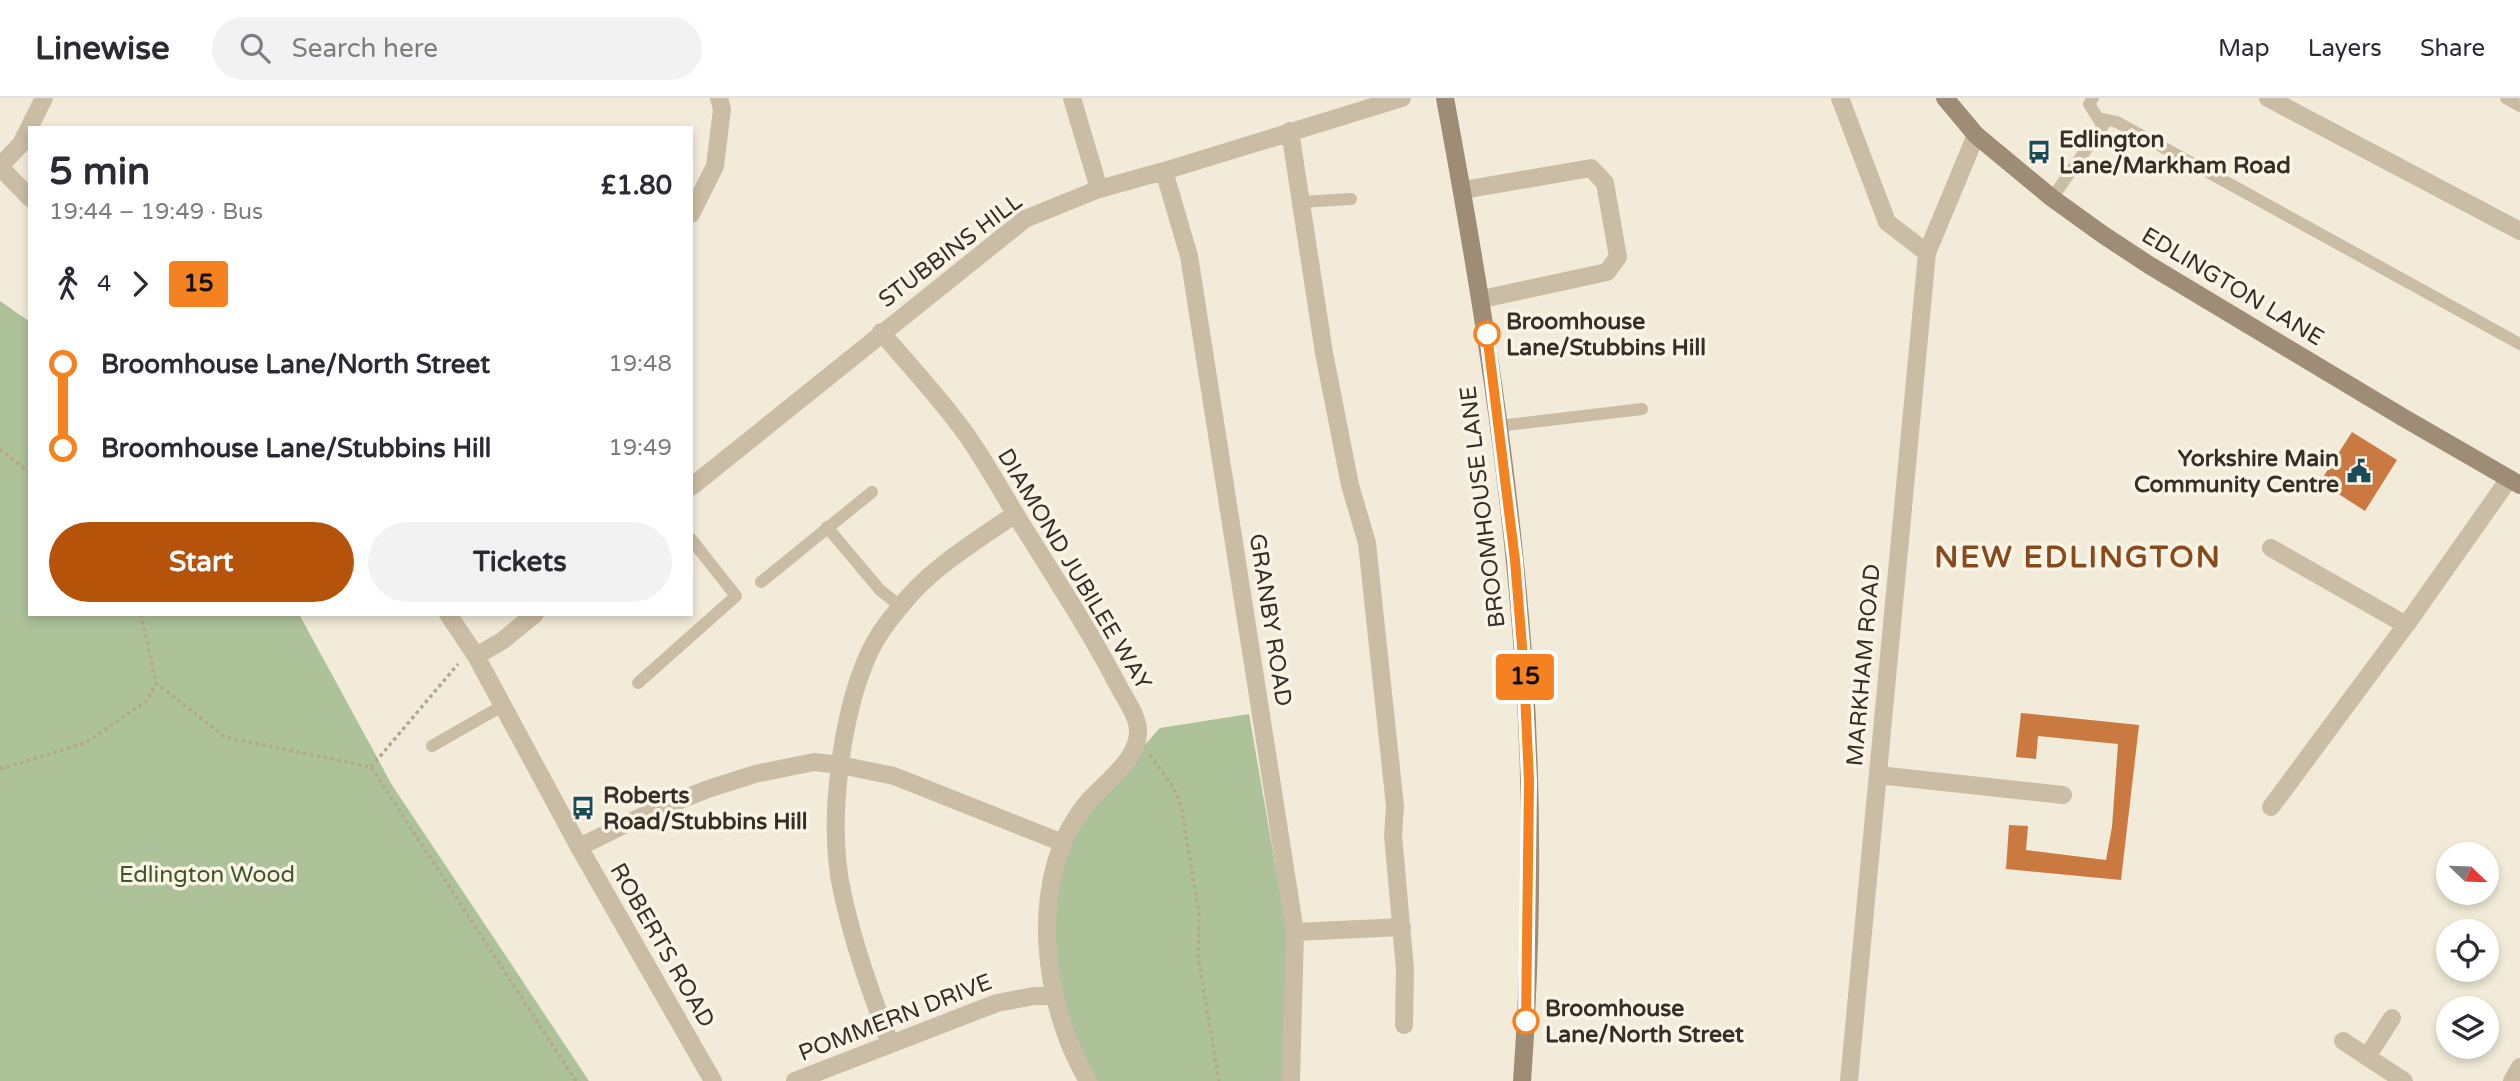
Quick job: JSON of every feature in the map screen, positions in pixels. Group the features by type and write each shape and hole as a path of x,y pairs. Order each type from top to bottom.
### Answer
{"street":[{"path":"30,126 44,98"},
{"path":"693,211 715,166 722,109 719,98"},
{"path":"1072,98 1099,189"},
{"name":"STUBBINS HILL","path":"693,485 1025,219 1099,189 1402,98"},
{"name":"BROOMHOUSE LANE","path":"1446,98 1482,299 1516,574 1524,670 1529,781 1528,994 1522,1081"},
{"path":"1840,98 1887,222 1927,253"},
{"name":"EDLINGTON LANE","path":"1945,98 1976,135 2052,198 2149,265 2515,482"},
{"path":"2268,98 2520,231"},
{"path":"28,130 21,144 0,167 28,196"},
{"path":"1290,131 1324,353 1350,485 1367,543 1395,806 1393,835 1405,969 1404,1025"},
{"name":"MARKHAM ROAD","path":"1849,1081 1927,253 1976,135"},
{"path":"1462,190 1591,168 1605,183 1618,257 1607,272 1482,299"},
{"name":"GRANBY ROAD","path":"1164,171 1189,256 1295,932 1291,1081"},
{"name":"DIAMOND JUBILEE WAY","path":"881,332 964,431 1103,657 1135,718 1139,730 1137,741"},
{"path":"2271,807 2515,482"},
{"path":"890,1043 856,946 841,888 837,811 840,765 852,699 871,649 900,606 930,574 1015,514"},
{"path":"2271,548 2406,625"},
{"name":"ROBERTS ROAD","path":"449,616 473,652 579,847 713,1081"},
{"path":"473,652 502,641 533,616"},
{"path":"1088,1081 1069,1046 1054,996 1048,913 1051,885 1063,843 1076,818 1132,754 1137,741"},
{"path":"579,847 653,811 708,789 755,774 814,762 894,776 1063,843"},
{"path":"1878,775 2063,796"},
{"path":"1295,932 1402,927"},
{"name":"POMMERN DRIVE","path":"795,1081 997,1003 1034,996 1054,996"},
{"path":"2367,1057 2392,1018"},
{"path":"2343,1041 2404,1081"},
{"path":"2512,1081 2520,1067"}],"lane":[{"path":"2052,198 2103,126 2089,104 2092,98"},
{"path":"2506,98 2520,106"},
{"path":"2098,118 2117,122 2520,344"},
{"path":"1301,202 1351,199"},
{"path":"1498,426 1642,409"},
{"path":"761,582 872,492"},
{"path":"827,527 880,590 900,606"},
{"path":"638,683 736,596 693,542"},
{"path":"432,746 502,706"}],"path":[{"path":"0,449 28,471"},
{"path":"0,769 85,743 147,701 156,684 141,616"},
{"path":"371,767 473,652"},
{"path":"156,684 225,737 371,767 576,1081"},
{"path":"1137,741 1168,779 1181,806 1199,914 1198,956 1219,1081"}],"green space":[{"name":"Edlington Wood","path":"0,301 28,321 28,616 300,616 392,785 589,1081 0,1081"},
{"path":"1249,714 1287,932 1283,1081 1097,1081 1073,1039 1050,938 1054,888 1077,819 1160,728"}],"building":[{"name":"Yorkshire Main Community Centre","path":"2352,432 2397,460 2365,511 2320,482"},
{"path":"2021,713 2139,725 2121,880 2006,869 2009,825 2028,826 2026,850 2106,860 2112,827 2118,744 2038,736 2036,759 2016,757"}],"bus line":[{"name":"15","path":"1487,334 1515,560 1524,670 1529,781 1526,1021"}],"place":[{"name":"Edlington Lane/Markham Road","path":"2039,152"},
{"name":"Broomhouse Lane/Stubbins Hill","path":"1487,334"},
{"name":"Yorkshire Main Community Centre","path":"2359,471"},
{"name":"Roberts Road/Stubbins Hill","path":"583,808"},
{"name":"Broomhouse Lane/North Street","path":"1526,1021"}],"district":[{"name":"NEW EDLINGTON","path":"2078,557"}]}
